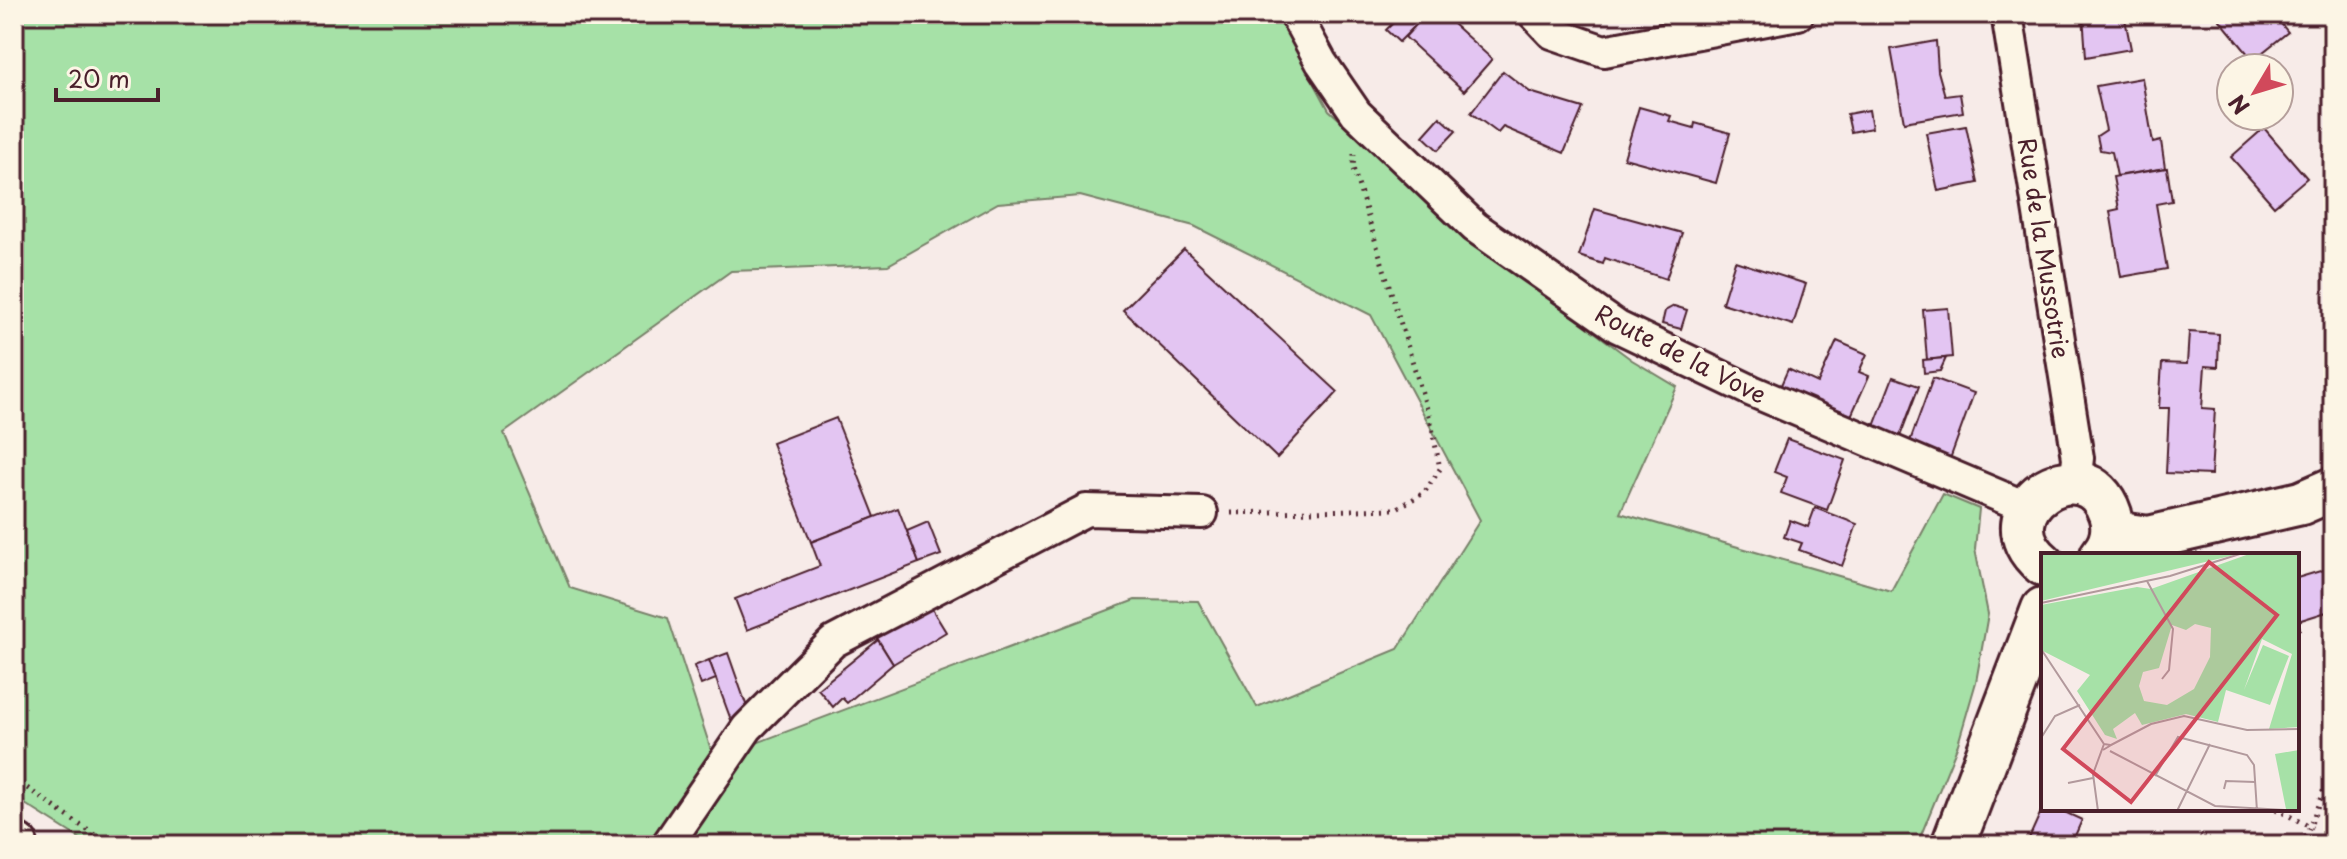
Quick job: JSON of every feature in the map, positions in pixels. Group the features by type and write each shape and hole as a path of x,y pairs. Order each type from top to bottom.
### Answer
{"street":[{"name":"Route de la Vove","path":"1295,14 1321,62 1356,113 1475,227 1618,327 1752,391 2028,508"},
{"path":"1534,14 1552,33 1604,51 1798,14"},
{"name":"Rue de la Mussotrie","path":"2007,14 2078,458 2075,483"},
{"path":"2041,562 2028,546 2024,534 2028,508 2047,487 2075,483 2100,495 2108,507 2108,544 2149,538 2301,503 2333,489"},
{"path":"667,845 747,728 833,642 1086,510 1202,513"},
{"path":"1953,845 2041,614"}],"path":[{"path":"1202,513 1395,509 1424,493 1440,469 1431,422 1353,168 1356,113"},
{"path":"2303,845 2312,828 2333,765"},
{"path":"14,779 109,845"},
{"path":"2280,811 2312,828"}],"green space":[{"path":"14,14 1277,14 1329,110 1488,253 1632,360 1677,387 1620,513 1891,591 1943,494 1979,509 1975,549 1988,614 1976,682 1958,744 1917,845 90,845 14,797","holes":["1080,196 1194,226 1371,315 1480,520 1398,649 1257,707 1198,601 1135,600 714,759 668,618 570,588 504,433 731,271 888,265 998,203"]}],"building":[{"path":"1402,14 1413,14 1420,21 1399,42 1386,30"},
{"path":"1426,14 1442,14 1492,59 1464,91 1405,37"},
{"path":"2083,14 2124,14 2131,49 2086,57"},
{"path":"2215,14 2273,14 2288,32 2263,52 2246,52"},
{"path":"1936,41 1938,71 1945,96 1960,94 1963,112 1904,122 1891,49"},
{"path":"1503,71 1530,92 1583,108 1564,153 1503,127 1498,133 1471,113"},
{"path":"2142,78 2153,143 2161,141 2165,168 2117,176 2112,152 2100,150 2097,136 2106,130 2096,86"},
{"path":"1639,107 1671,116 1669,121 1694,128 1695,123 1730,133 1716,183 1624,158"},
{"path":"1869,110 1872,128 1851,132 1847,114"},
{"path":"1440,117 1456,131 1438,150 1423,136"},
{"path":"1966,126 1978,183 1938,191 1926,133"},
{"path":"2259,132 2267,132 2307,178 2274,206 2231,157"},
{"path":"2167,168 2172,201 2156,204 2167,269 2121,277 2110,211 2119,209 2113,177"},
{"path":"1595,209 1682,233 1666,279 1605,258 1603,264 1579,256"},
{"path":"1184,249 1338,392 1277,458 1123,310"},
{"path":"1735,261 1806,284 1793,325 1722,303"},
{"path":"1674,306 1687,310 1681,329 1662,324 1665,311"},
{"path":"1948,308 1952,357 1927,360 1923,310"},
{"path":"2189,332 2219,334 2218,367 2205,366 2202,408 2215,409 2211,475 2166,473 2169,408 2159,408 2162,363 2187,364"},
{"path":"1837,341 1867,354 1859,372 1869,376 1847,425 1777,394 1788,369 1818,383"},
{"path":"1946,358 1940,371 1924,373 1923,360"},
{"path":"1893,377 1919,386 1899,439 1873,429"},
{"path":"1933,378 1974,393 1950,459 1909,444"},
{"path":"836,418 875,517 811,542 772,443"},
{"path":"1787,439 1845,460 1827,510 1781,493 1787,477 1774,472"},
{"path":"898,508 919,563 747,630 735,599 820,566 811,542"},
{"path":"1815,508 1857,524 1842,566 1799,550 1802,543 1784,537 1790,520 1808,527"},
{"path":"928,522 941,555 919,563 907,531"},
{"path":"2327,569 2333,589 2333,610 2299,621 2299,577"},
{"path":"927,601 946,632 893,664 874,633"},
{"path":"878,640 893,664 847,703 842,698 833,707 818,689"},
{"path":"728,653 749,713 731,720 709,660"},
{"path":"709,660 716,679 701,685 694,666"},
{"path":"2041,811 2062,811 2082,820 2071,845 2026,845"}]}
